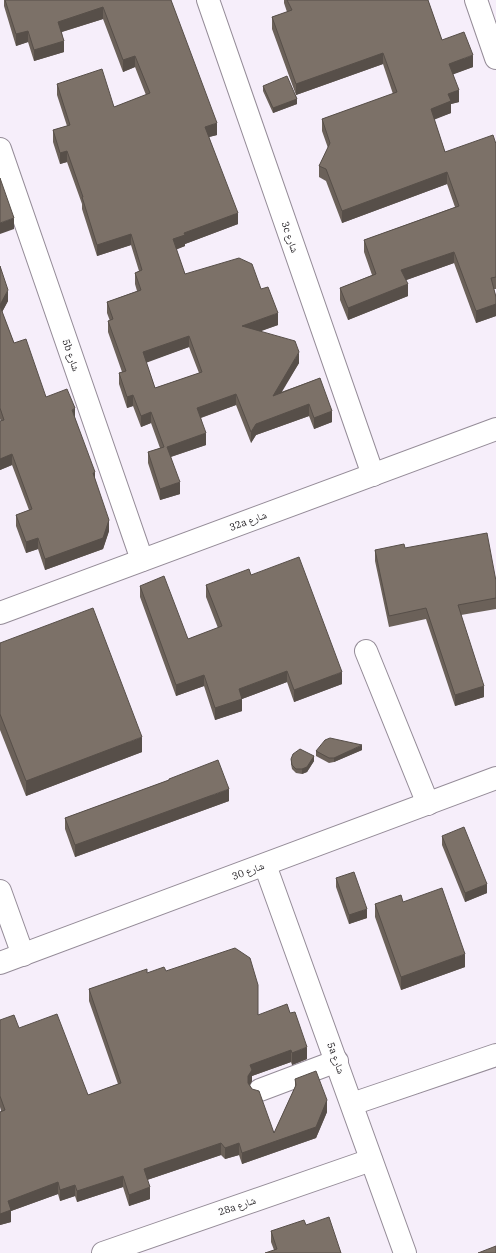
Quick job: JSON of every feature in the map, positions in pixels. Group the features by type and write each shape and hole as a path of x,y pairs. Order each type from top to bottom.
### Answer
{"street":[{"name":"3c شارع","path":"208,0 373,475"},
{"path":"476,0 496,58"},
{"name":"5b شارع","path":"0,148 142,560"},
{"name":"32a شارع","path":"0,613 496,429"},
{"path":"366,651 428,804"},
{"name":"شارع 30","path":"0,963 496,778"},
{"name":"5a شارع","path":"265,865 337,1062 404,1253"},
{"path":"0,891 24,955"},
{"path":"352,1104 496,1055"},
{"path":"260,1090 337,1062"},
{"name":"28a شارع","path":"103,1253 371,1160"}],"building":[{"path":"5,0 171,0 217,123 205,127 238,213 184,233 185,235 173,239 185,274 239,258 252,264 261,289 268,287 278,313 242,326 295,341 299,352 273,396 320,378 332,411 314,418 309,404 256,424 251,432 236,394 197,408 206,433 167,447 180,482 160,489 148,452 164,447 151,412 141,416 133,395 127,397 119,373 126,371 108,321 113,319 107,302 141,290 135,273 142,270 131,234 97,245 83,197 67,151 60,153 53,130 70,125 57,84 102,69 114,107 150,93 135,56 123,60 103,7 58,22 64,41 34,50 28,31 16,34","holes":["189,336 202,372 155,388 143,352"]},
{"path":"287,0 428,0 442,40 464,32 473,55 449,64 459,90 448,94 451,101 431,109 445,152 493,135 496,144 496,277 491,278 496,297 496,304 476,311 454,252 401,270 408,284 348,308 340,288 376,274 364,240 459,206 447,172 342,211 326,169 319,166 330,143 322,119 397,92 383,53 296,84 272,17 292,10"},
{"path":"287,76 297,99 273,108 263,86"},
{"path":"0,178 14,218 0,223"},
{"path":"0,266 8,290 0,305"},
{"path":"0,306 14,343 26,339 46,397 67,389 75,408 72,410 95,472 93,473 109,520 103,538 45,559 38,538 26,542 16,515 32,509 12,454 0,459 0,421 4,420 0,408"},
{"path":"487,533 496,581 496,598 458,605 484,686 455,695 426,608 389,616 375,550 404,544 405,548"},
{"path":"299,557 342,672 294,690 287,671 239,689 242,699 215,708 204,675 176,685 140,586 164,576 188,639 222,626 206,585 249,569 251,575"},
{"path":"93,608 142,737 26,781 0,714 0,643"},
{"path":"330,738 362,745 334,758 329,758 316,751 325,740"},
{"path":"300,749 314,756 307,767 296,769 292,765 291,759 293,754"},
{"path":"218,760 229,789 75,845 65,818 169,780"},
{"path":"464,827 487,884 465,893 442,836"},
{"path":"354,872 367,909 349,915 336,878"},
{"path":"442,888 465,954 401,977 375,904 401,895 403,902"},
{"path":"235,948 250,958 258,985 258,1015 287,1004 290,1013 295,1012 307,1047 292,1053 291,1050 250,1065 252,1070 248,1076 248,1083 252,1089 259,1091 274,1133 296,1085 295,1079 316,1071 327,1100 316,1127 242,1153 239,1143 225,1148 221,1143 144,1169 150,1187 129,1195 123,1176 77,1191 75,1185 60,1190 58,1182 8,1201 11,1210 0,1214 0,1112 5,1110 0,1096 0,1020 14,1015 19,1028 57,1014 88,1095 121,1083 89,989 147,969 147,973 164,967 166,971"},
{"path":"329,1217 341,1253 265,1253 277,1249 271,1231 304,1220 306,1225"},
{"path":"496,1246 496,1253 478,1253"}]}
